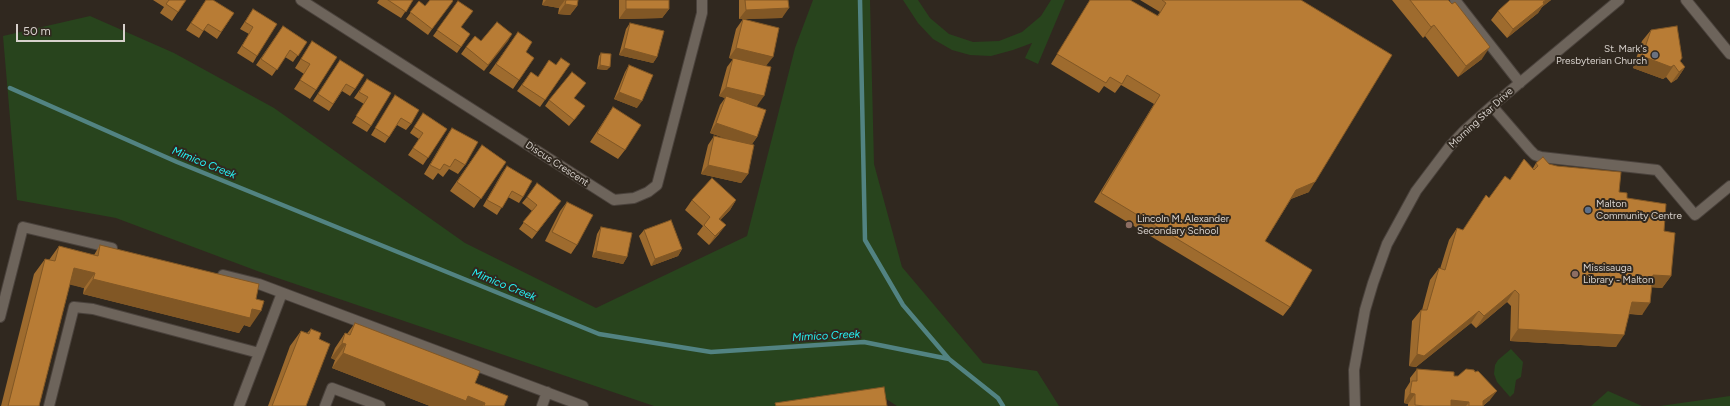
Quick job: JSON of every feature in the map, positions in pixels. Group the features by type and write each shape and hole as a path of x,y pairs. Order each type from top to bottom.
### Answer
{"street":[{"name":"Discus Crescent","path":"301,0 614,200 634,198 648,192 657,185 702,13 702,0"},
{"path":"1455,0 1520,83"},
{"name":"Morning Star Drive","path":"1355,406 1354,370 1365,310 1386,244 1416,191 1464,131 1619,0"},
{"path":"1686,0 1730,54"},
{"path":"1492,106 1535,155 1657,170 1695,215 1730,186"},
{"path":"0,317 23,227 122,251"},
{"path":"214,273 259,284 583,406"},
{"path":"239,406 282,293"},
{"path":"53,405 74,307 93,309 259,353"},
{"path":"325,406 332,388 380,406"},
{"path":"542,406 547,392"}],"green space":[{"path":"813,0 870,0 874,164 902,267 983,363 1037,371 1059,406 897,406 877,393 777,406 654,406 260,272 116,218 17,200 3,36 90,16 174,53 274,108 465,243 596,308 747,236 795,48"},
{"path":"903,0 918,0 930,18 949,34 973,42 999,41 1022,32 1041,16 1051,0 1065,0 1038,64 1025,58 1032,43 991,56 970,55 952,50 933,39 918,23"},
{"path":"1511,349 1523,362 1521,377 1516,380 1514,393 1510,397 1497,382 1494,374 1495,365 1498,360"},
{"path":"1608,391 1642,406 1591,406"},
{"path":"1730,396 1730,406 1660,406"}],"building":[{"path":"169,0 186,0 178,12 166,4"},
{"path":"206,0 213,0 234,13 221,32 208,24 203,31 191,23"},
{"path":"388,0 413,0 406,12"},
{"path":"430,0 453,1 432,29 410,12 419,1 425,6"},
{"path":"566,0 578,0 577,6 565,4"},
{"path":"626,0 669,0 669,9 626,9"},
{"path":"745,0 788,0 789,8 746,10"},
{"path":"1090,0 1130,0 1158,16 1166,3 1162,0 1301,0 1392,55 1315,182 1296,190 1265,241 1312,270 1290,307 1101,193 1160,95 1127,75 1122,84 1110,77 1106,83 1057,54"},
{"path":"1410,0 1448,0 1452,4 1455,2 1490,47 1466,66 1434,25 1431,27"},
{"path":"1510,0 1546,0 1543,2 1544,4 1513,29 1498,11"},
{"path":"458,1 473,11 461,27 470,34 461,47 437,30"},
{"path":"253,9 277,24 257,56 242,46 253,27 245,22"},
{"path":"743,19 779,28 773,57 736,48"},
{"path":"497,22 512,34 488,65 466,47 475,36 481,41"},
{"path":"630,23 664,31 657,57 624,48"},
{"path":"283,26 307,42 298,56 290,50 277,70 261,59"},
{"path":"1677,26 1682,58 1680,61 1685,67 1679,72 1674,65 1671,67 1642,56 1651,30"},
{"path":"518,32 532,42 526,52 534,58 519,80 496,64"},
{"path":"312,41 337,57 316,90 300,80 310,64 301,59"},
{"path":"601,53 611,54 610,67 600,65"},
{"path":"561,58 570,64 545,100 522,85 531,72 538,77 549,60 556,65"},
{"path":"733,58 771,67 764,96 726,87"},
{"path":"340,60 364,75 355,89 346,84 333,104 318,94"},
{"path":"629,65 653,75 642,101 619,92"},
{"path":"572,72 586,83 574,98 585,106 574,120 549,100"},
{"path":"367,79 391,93 371,126 356,116 368,97 359,92"},
{"path":"395,95 419,110 411,124 401,118 389,137 375,128"},
{"path":"726,96 766,110 757,137 716,123"},
{"path":"613,107 641,125 625,150 597,133"},
{"path":"423,113 447,129 428,158 413,148 423,133 414,127"},
{"path":"452,128 478,142 465,165 455,159 450,167 444,164 440,170 430,165"},
{"path":"714,136 754,145 748,174 708,165"},
{"path":"482,145 506,162 481,199 457,182"},
{"path":"1543,157 1549,164 1557,166 1621,172 1619,192 1627,193 1627,198 1666,204 1664,231 1675,233 1671,276 1653,275 1650,303 1632,302 1624,335 1518,329 1519,294 1515,290 1484,316 1479,311 1424,356 1417,354 1421,310 1427,310 1439,268 1445,270 1457,228 1463,230 1486,195 1489,198 1505,176 1510,180 1524,159 1534,170 1538,166 1536,163"},
{"path":"507,166 532,181 523,197 512,191 502,208 487,200"},
{"path":"712,178 736,200 719,219 726,225 715,236 704,225 710,217 692,200"},
{"path":"537,183 561,201 537,232 523,222 537,205 527,197"},
{"path":"567,202 593,215 577,245 552,232"},
{"path":"671,220 682,249 655,259 644,230"},
{"path":"601,227 632,233 627,257 596,251"},
{"path":"100,245 259,284 256,299 264,301 261,311 252,309 250,318 93,279 95,273 74,268 39,406 8,406 45,259 55,261 59,246 98,256"},
{"path":"355,323 480,371 475,383 508,396 504,406 484,406 485,403 468,396 466,401 343,353 346,344 342,343 345,333 350,335"},
{"path":"311,329 321,333 319,339 330,344 306,406 272,406 301,331 309,334"},
{"path":"1417,369 1454,372 1454,376 1458,376 1466,369 1474,370 1475,372 1478,371 1497,391 1483,401 1483,406 1469,406 1469,402 1451,400 1451,406 1415,405 1415,394 1410,393 1412,381 1417,381"},
{"path":"884,387 887,406 776,406 775,403"}],"waterway":[{"path":"860,0 865,240 903,305 949,359"},
{"name":"Mimico Creek","path":"10,88 177,162 599,334 711,352 864,342 949,359 998,398 1003,406"}],"place":[{"name":"St. Mark's Presbyterian Church","path":"1655,55"},
{"name":"Malton Community Centre","path":"1588,210"},
{"name":"Lincoln M. Alexander Secondary School","path":"1129,225"},
{"name":"Missisauga Library - Malton","path":"1575,274"}]}
